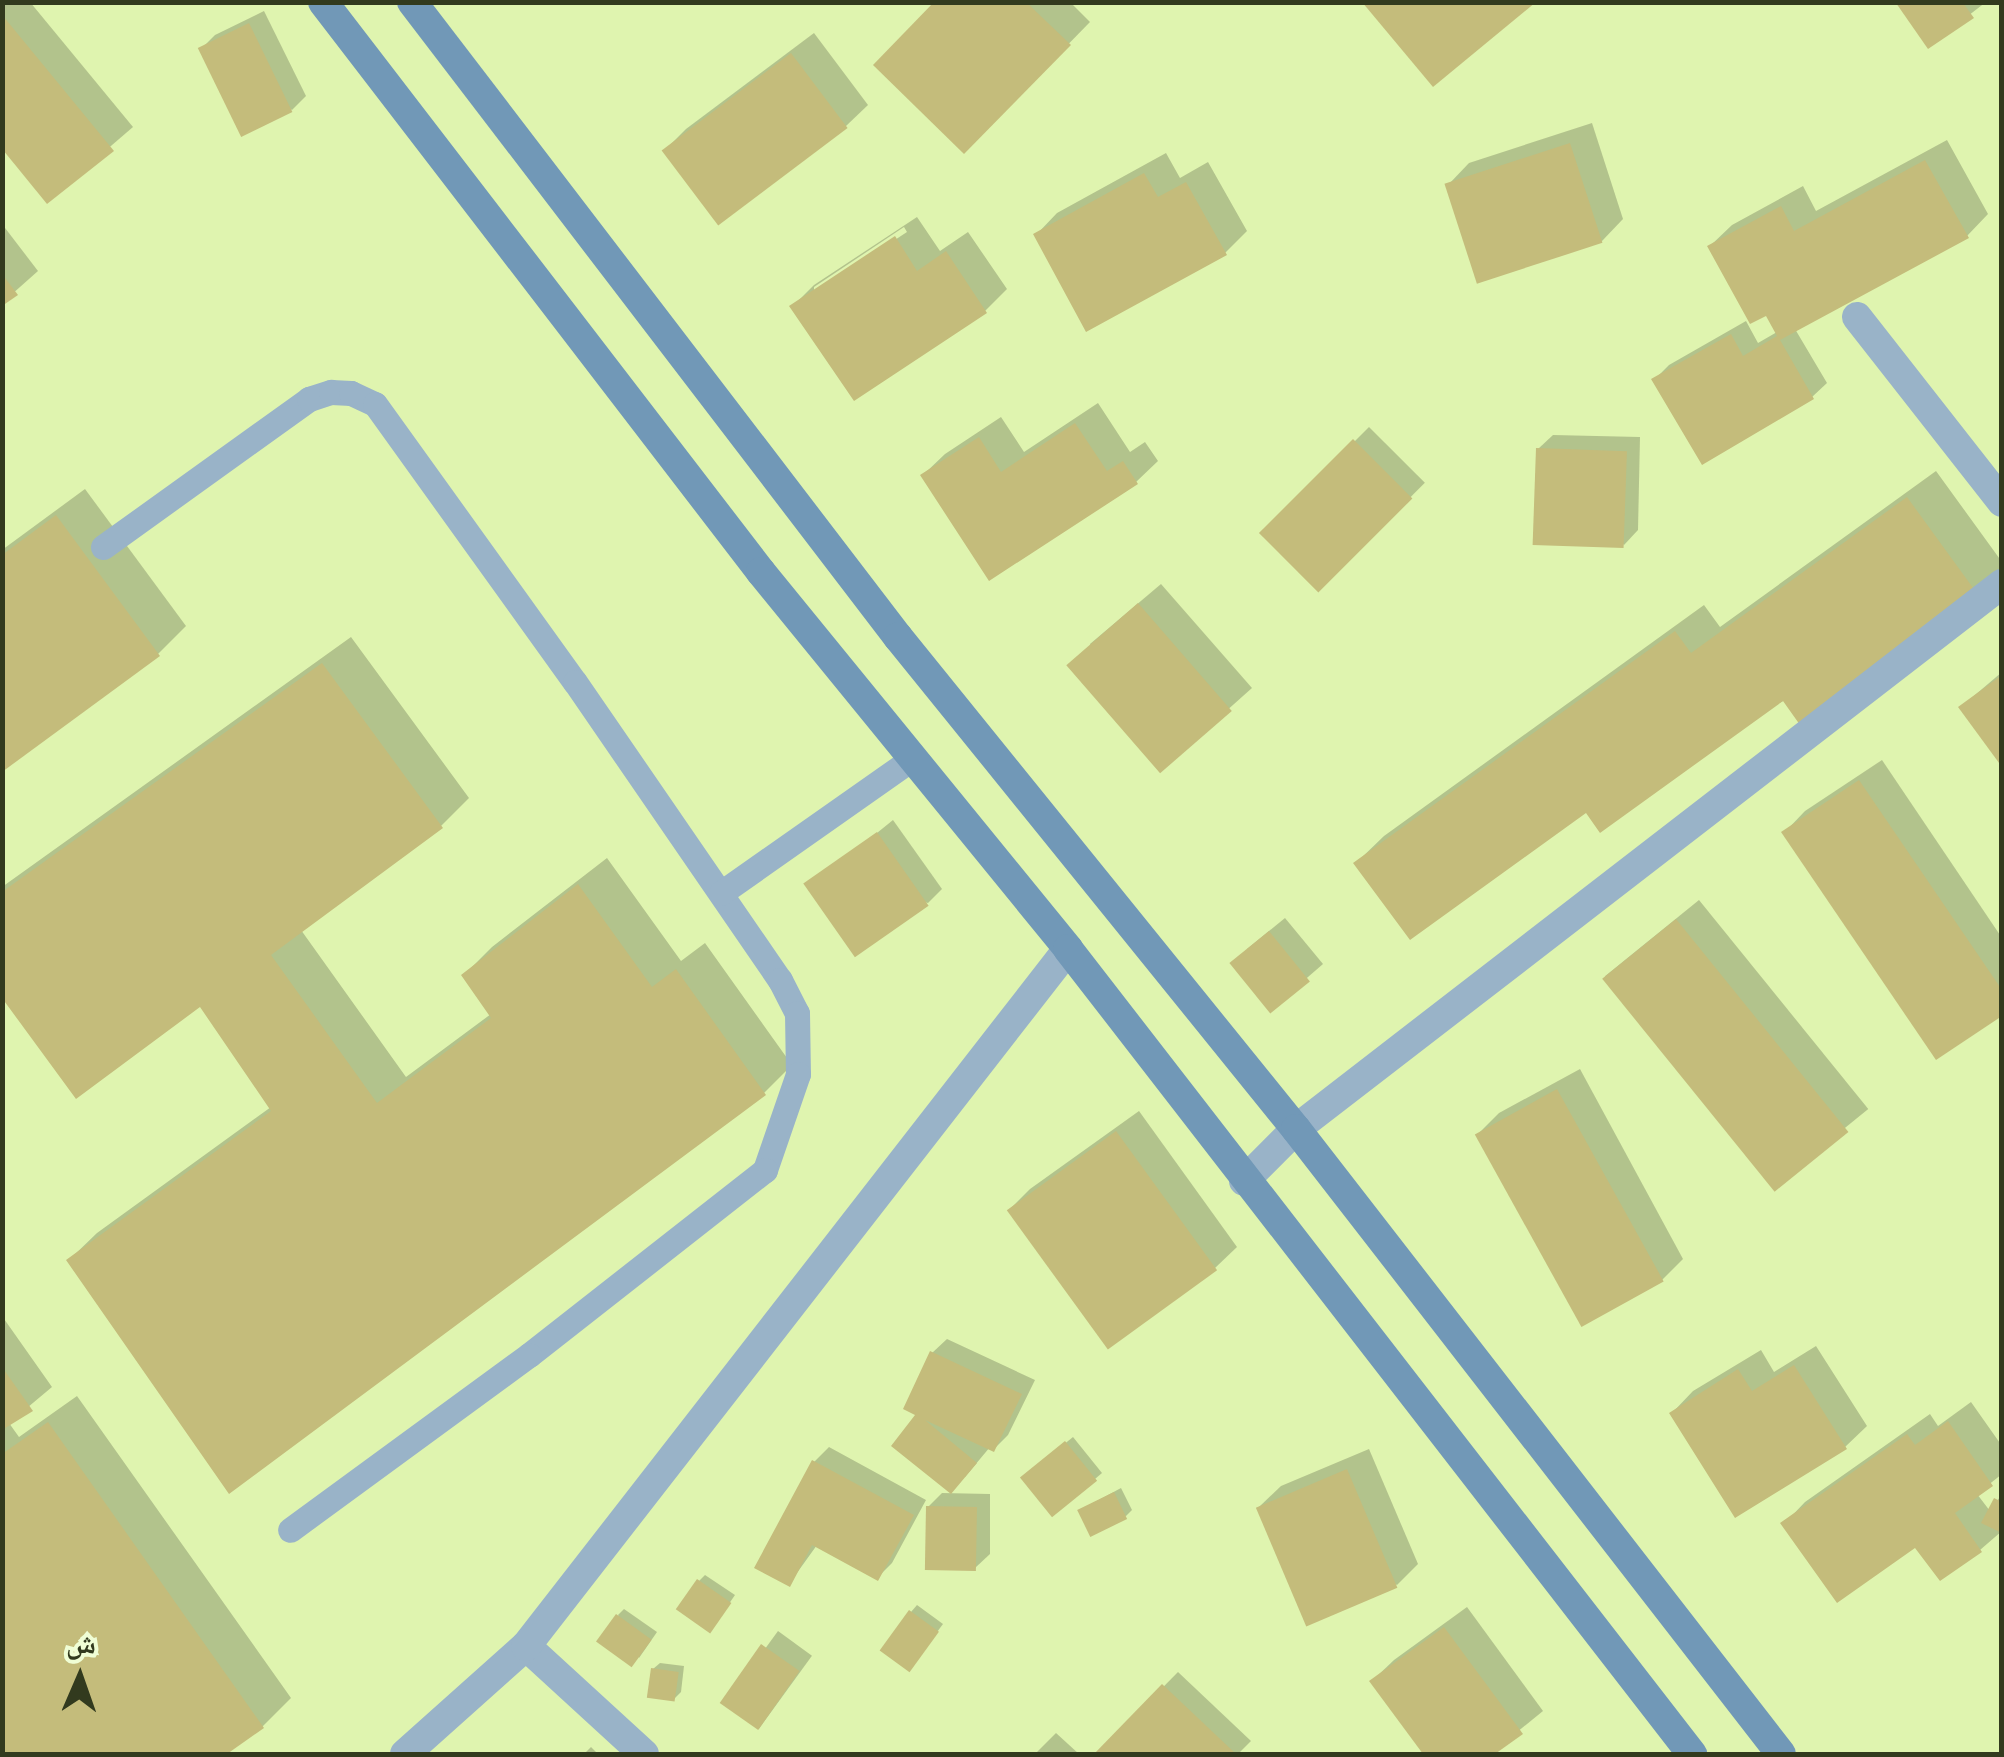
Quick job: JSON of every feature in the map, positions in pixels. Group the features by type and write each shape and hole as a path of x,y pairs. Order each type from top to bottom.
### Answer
{"street":[{"path":"323,2 761,572 1068,949 1244,1181 1692,1754"},
{"path":"412,2 898,637 1296,1129 1781,1754"},
{"path":"1857,318 2002,502"},
{"path":"1244,1181 1296,1129 2002,584"},
{"path":"405,1754 526,1646 1068,949"},
{"path":"526,1646 644,1754"}],"lane":[{"path":"103,547 309,400 330,392 352,393 375,404 721,893 798,1014 798,1074 766,1170 529,1355 290,1530"},
{"path":"721,893 913,758"}],"building":[{"path":"934,2 1026,2 1071,45 964,154 873,65"},
{"path":"1362,2 1536,2 1433,87"},
{"path":"1896,3 1963,3 1974,18 1928,49"},
{"path":"3,16 114,151 47,204 3,150"},
{"path":"249,23 292,112 241,137 198,48"},
{"path":"791,53 848,128 718,226 662,150"},
{"path":"1570,143 1602,243 1477,284 1444,184"},
{"path":"1925,160 1969,238 1780,340 1814,399 1702,465 1651,379 1731,334 1743,356 1777,336 1766,316 1750,324 1707,246 1781,206 1794,231"},
{"path":"1144,173 1158,197 1186,182 1227,255 1086,332 1033,234"},
{"path":"895,236 917,271 946,251 987,313 854,401 789,306"},
{"path":"2,274 18,295 2,306"},
{"path":"1075,423 1107,471 1123,461 1138,484 989,581 920,475 979,437 1001,472"},
{"path":"1353,439 1412,498 1318,592 1259,533"},
{"path":"1536,448 1627,451 1624,548 1533,545"},
{"path":"1907,497 1984,603 1805,732 1783,701 1600,833 1586,813 1410,940 1353,863 1675,631 1691,653"},
{"path":"56,515 160,656 2,772 2,555"},
{"path":"1138,603 1232,711 1160,773 1066,665"},
{"path":"322,663 443,828 271,955 377,1103 491,1018 461,975 578,884 652,987 676,969 766,1095 229,1494 66,1260 271,1111 200,1007 76,1099 2,998 2,892"},
{"path":"2002,675 2002,767 1958,707"},
{"path":"1859,780 2002,990 2002,1016 1936,1060 1781,832"},
{"path":"877,832 929,906 855,957 803,884"},
{"path":"1676,919 1848,1132 1775,1192 1602,979"},
{"path":"1269,931 1310,982 1270,1014 1229,963"},
{"path":"1557,1089 1664,1281 1581,1327 1475,1135"},
{"path":"1116,1131 1217,1270 1108,1350 1007,1210"},
{"path":"930,1351 1022,1394 994,1452 925,1420 977,1463 951,1494 891,1446 915,1415 903,1409"},
{"path":"1794,1365 1847,1449 1735,1518 1669,1413 1738,1369 1752,1391"},
{"path":"2,1367 33,1411 2,1430"},
{"path":"1948,1421 1993,1486 1955,1513 1982,1552 1940,1581 1915,1548 1837,1603 1780,1523 1907,1434 1915,1445"},
{"path":"48,1422 264,1728 227,1754 2,1754 2,1454"},
{"path":"1065,1441 1097,1481 1052,1517 1020,1478"},
{"path":"812,1460 914,1515 878,1581 812,1545 790,1587 754,1568"},
{"path":"1347,1469 1397,1588 1306,1626 1256,1508"},
{"path":"1114,1492 1127,1519 1090,1537 1077,1510"},
{"path":"1994,1498 2002,1502 2002,1533 1981,1523"},
{"path":"926,1506 977,1507 976,1571 925,1570"},
{"path":"697,1579 731,1603 710,1633 676,1609"},
{"path":"909,1610 939,1632 910,1672 880,1650"},
{"path":"616,1614 652,1640 632,1667 596,1642"},
{"path":"1444,1627 1523,1734 1495,1754 1423,1754 1369,1681"},
{"path":"761,1644 800,1671 758,1730 720,1703"},
{"path":"651,1668 679,1672 675,1702 647,1698"},
{"path":"1162,1684 1236,1754 1094,1754"}]}
